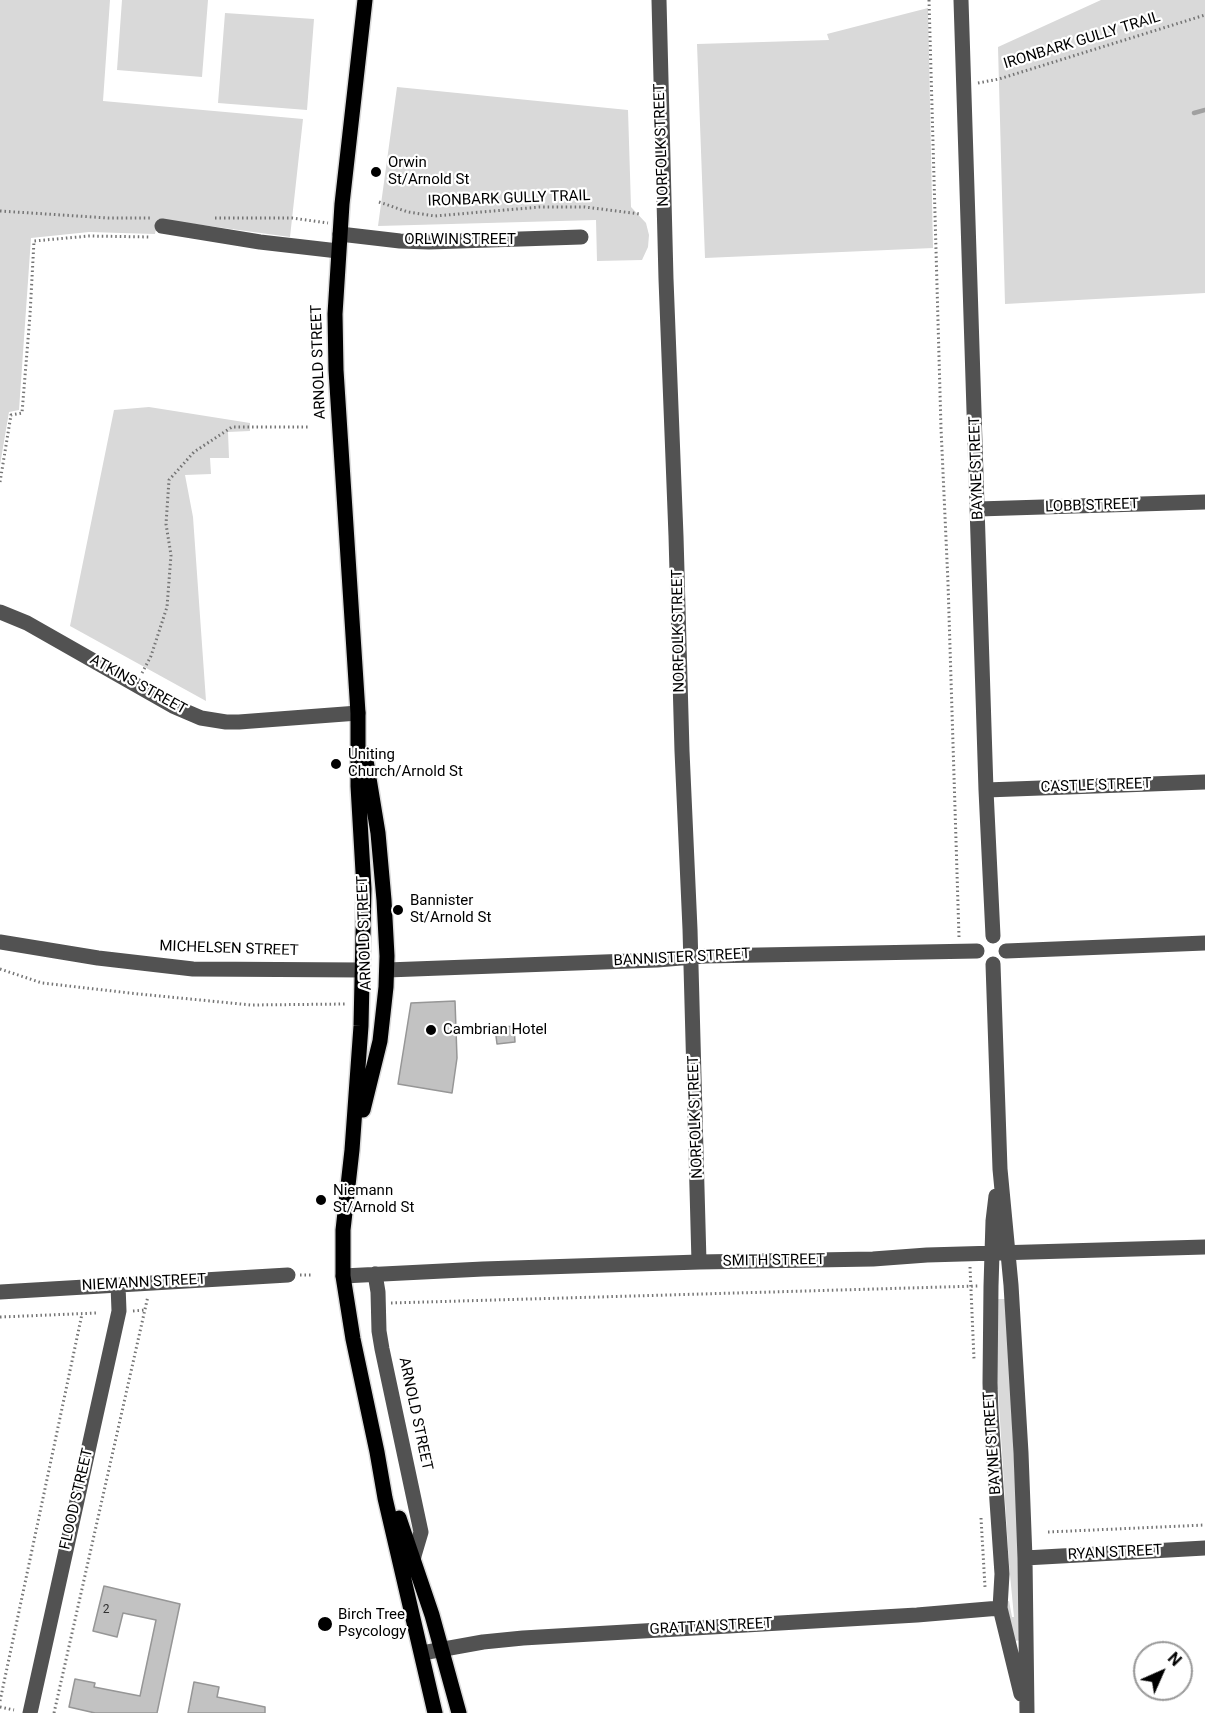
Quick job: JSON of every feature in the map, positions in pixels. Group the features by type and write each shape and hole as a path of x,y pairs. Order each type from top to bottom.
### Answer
{"main road":[{"name":"ARNOLD STREET","path":"366,4 351,121 338,251 335,314 335,360 358,713 358,786 364,889 358,1075 343,1230 343,1276 353,1339 385,1498 435,1713"},
{"name":"ARNOLD STREET","path":"352,1150 376,1058 385,1001 387,969 378,832 358,713"},
{"name":"MICHELSEN STREET","path":"363,970 387,969"},
{"name":"ARNOLD STREET","path":"377,1452 442,1649 459,1713"}],"street":[{"name":"NORFOLK STREET","path":"658,0 691,957 699,1262"},
{"name":"BAYNE STREET","path":"961,0 986,790 993,936"},
{"path":"158,231 338,251"},
{"name":"ORLWIN STREET","path":"340,234 400,241 440,242 581,237"},
{"name":"LOBB STREET","path":"978,509 1205,502"},
{"name":"ATKINS STREET","path":"0,612 27,623 187,713 213,720 239,722 358,713"},
{"name":"CASTLE STREET","path":"986,790 1205,782"},
{"path":"993,936 1002,940 1006,951 1001,962 993,964 983,961 977,951 980,941 993,936"},
{"name":"MICHELSEN STREET","path":"0,942 98,958 193,969 363,970"},
{"path":"1006,951 1205,943"},
{"name":"BANNISTER STREET","path":"387,969 691,957 977,951"},
{"name":"BAYNE STREET","path":"993,964 1000,1169 993,1221 1015,1341 1025,1558 1026,1713"},
{"name":"SMITH STREET","path":"343,1276 699,1262 873,1259 927,1255 1205,1247"},
{"name":"BAYNE STREET","path":"1000,1253 990,1383 1002,1574 1000,1608 1026,1713"},
{"name":"ARNOLD STREET","path":"375,1274 382,1349 420,1525 421,1538 413,1559"},
{"name":"NIEMANN STREET","path":"0,1292 288,1275"},
{"name":"FLOOD STREET","path":"30,1713 119,1311 118,1285"},
{"name":"RYAN STREET","path":"1025,1558 1205,1548"},
{"name":"GRATTAN STREET","path":"422,1653 483,1642 523,1638 906,1616 1000,1608"}],"path":[{"path":"929,0 959,940"},
{"name":"IRONBARK GULLY TRAIL","path":"964,84 999,79 1205,15"},
{"name":"IRONBARK GULLY TRAIL","path":"379,202 408,212 435,216 540,207 585,207 640,214"},
{"path":"0,482 11,415 22,413 34,241 158,231"},
{"path":"136,685 151,656 167,607 171,555 166,524 169,480 194,452 232,427 308,427"},
{"path":"0,969 42,983 251,1005 351,1003"},
{"path":"54,1713 151,1283"},
{"path":"386,1304 986,1286"},
{"path":"133,1311 145,1310"},
{"path":"0,1317 97,1312"},
{"path":"0,1701 82,1314"},
{"path":"1048,1532 1205,1525"},
{"path":"0,1707 14,1710"}],"shaded area":[{"path":"0,0 110,0 103,101 303,119 290,237 158,219 155,234 89,232 31,238 19,410 9,412 0,465"},
{"path":"122,0 208,0 202,77 117,70"},
{"path":"1101,0 1205,0 1205,293 1005,304 998,47"},
{"path":"928,8 933,248 705,258 697,44 829,40 827,34"},
{"path":"225,13 314,19 307,110 218,103"},
{"path":"397,87 628,110 631,207 646,223 649,235 648,247 642,260 597,261 596,220 378,226"},
{"path":"149,407 250,423 250,431 228,432 229,458 210,458 211,474 185,475 193,517 206,701 70,626 114,410"},
{"path":"997,1299 1006,1299 1023,1640 1014,1641 1004,1602 1009,1601 1012,1617 1014,1617 997,1389"}],"building":[{"name":"Cambrian Hotel","path":"455,1001 457,1058 452,1093 398,1084 411,1003"},
{"path":"514,1026 515,1042 497,1044 495,1028"},
{"path":"104,1586 180,1604 157,1713 95,1713 69,1707 75,1679 95,1683 94,1687 140,1696 156,1620 123,1613 117,1637 93,1631"},
{"path":"194,1682 219,1687 217,1697 265,1707 265,1713 188,1713"}],"waterway":[{"path":"1194,113 1205,110"}],"place":[{"name":"Orwin St/Arnold St","path":"376,172"},
{"name":"Uniting Church/Arnold St","path":"336,764"},
{"name":"Bannister St/Arnold St","path":"398,910"},
{"name":"Cambrian Hotel","path":"431,1030"},
{"name":"Niemann St/Arnold St","path":"321,1200"},
{"name":"Birch Tree Psycology","path":"325,1624"}]}
